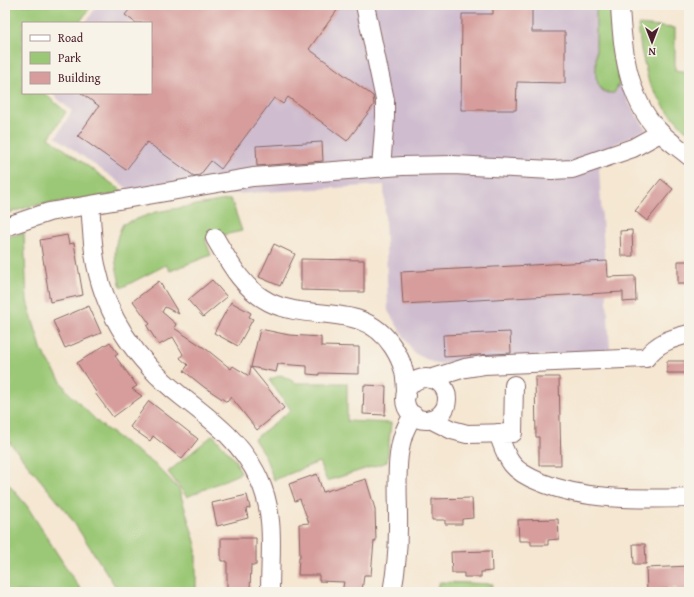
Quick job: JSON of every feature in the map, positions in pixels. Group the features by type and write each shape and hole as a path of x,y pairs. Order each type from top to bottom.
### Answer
{"street":[{"path":"364,5 385,100 381,168"},
{"path":"620,5 624,49 631,81 642,108 660,133 685,150"},
{"path":"5,227 49,212 253,177 381,168 453,165 552,170 572,169 633,148 660,133"},
{"path":"90,205 96,263 100,283 107,302 124,335 157,375 214,421 229,436 242,450 260,480 267,500 271,527 270,592"},
{"path":"215,238 226,258 240,278 257,295 268,302 296,311 350,316 368,323 380,331 390,342 401,362 406,378 408,408 422,417 457,432 466,434 513,433 514,385"},
{"path":"406,396 408,389 417,381 471,366 646,358 661,344 689,334"},
{"path":"401,362 412,371 428,379 436,381 443,387 448,411 455,422 465,430 478,434"},
{"path":"392,592 398,529 399,451 405,429 422,417 436,417 441,413 445,408 448,389 454,380 471,366"},
{"path":"498,433 505,452 513,465 528,477 558,490 604,497 689,498"}],"shaded area":[{"path":"98,5 616,5 622,74 628,102 646,129 611,146 599,169 610,350 436,364 414,353 388,311 384,185 148,199 127,188 56,137 72,111 52,94 152,94 152,22 86,22"}],"green space":[{"path":"5,5 92,5 80,22 22,22 22,94 45,94 66,112 49,138 125,193 32,206 5,214"},
{"path":"596,5 611,5 619,84 614,93 602,90 596,77"},
{"path":"638,25 675,28 675,70 689,72 689,132 684,129 665,108 649,83 641,50"},
{"path":"231,199 242,231 205,239 211,255 170,271 166,265 121,288 115,255 119,232 123,224 156,212"},
{"path":"24,233 27,301 42,351 67,391 101,425 157,466 179,489 196,545 196,592 119,592 69,515 5,437 5,237"},
{"path":"281,375 296,383 347,383 347,421 391,423 387,462 327,481 319,462 274,480 265,456 254,439 291,410 269,380"},
{"path":"213,435 235,460 241,473 187,497 168,472"},
{"path":"5,480 27,506 83,592 5,592"},
{"path":"440,582 493,584 490,592 434,592"}],"building":[{"path":"133,5 341,5 309,49 373,96 374,105 347,141 288,97 283,104 274,98 221,169 211,161 200,175 194,176 147,142 126,170 78,136 99,106 82,94 152,94 152,22 135,22 125,15"},
{"path":"493,5 532,5 532,32 565,32 565,83 517,82 516,110 461,110 462,14 493,14"},
{"path":"322,142 323,161 257,166 256,146"},
{"path":"661,179 673,189 647,221 635,211"},
{"path":"632,230 633,256 621,256 620,231"},
{"path":"67,235 69,244 74,243 83,295 50,302 40,240"},
{"path":"274,244 295,254 280,286 259,277"},
{"path":"301,259 364,260 364,292 301,290"},
{"path":"607,261 608,277 635,276 636,301 623,302 623,292 403,304 401,272"},
{"path":"678,261 688,261 688,284 678,284"},
{"path":"212,280 227,297 203,317 188,300"},
{"path":"159,281 179,314 165,307 162,312 176,324 174,328 206,349 231,369 233,366 249,376 251,367 284,408 257,430 231,397 227,402 204,387 184,371 188,365 180,358 183,354 173,337 159,345 147,326 150,324 133,301"},
{"path":"231,302 251,313 249,317 253,319 238,346 214,333"},
{"path":"89,306 101,333 65,348 53,321"},
{"path":"260,329 289,335 321,337 321,346 359,347 359,374 307,374 307,366 278,364 276,372 251,367"},
{"path":"510,332 511,353 444,357 443,335"},
{"path":"110,342 118,354 115,356 137,386 132,389 142,396 113,417 95,393 96,392 77,363"},
{"path":"667,361 689,361 689,373 667,373"},
{"path":"535,377 559,377 561,465 539,465 539,437 536,437"},
{"path":"364,385 386,386 385,415 363,414"},
{"path":"149,401 198,439 182,459 153,436 150,441 130,427"},
{"path":"317,474 323,492 366,479 375,509 376,541 374,541 371,575 364,575 362,592 342,592 344,582 319,581 319,575 298,575 300,557 299,524 309,523 300,499 295,501 289,484"},
{"path":"247,495 250,508 246,509 248,518 217,526 212,503"},
{"path":"472,498 473,518 462,519 462,524 445,524 445,520 432,520 432,499"},
{"path":"558,519 559,539 548,540 548,545 531,545 531,541 519,541 518,520"},
{"path":"221,538 256,538 256,565 251,565 250,590 248,590 248,592 227,592 227,561 221,561"},
{"path":"633,544 645,544 646,564 634,564"},
{"path":"491,551 492,571 481,572 481,577 464,577 464,573 452,573 451,552"},
{"path":"689,566 689,592 676,592 676,588 647,590 646,568"}]}
